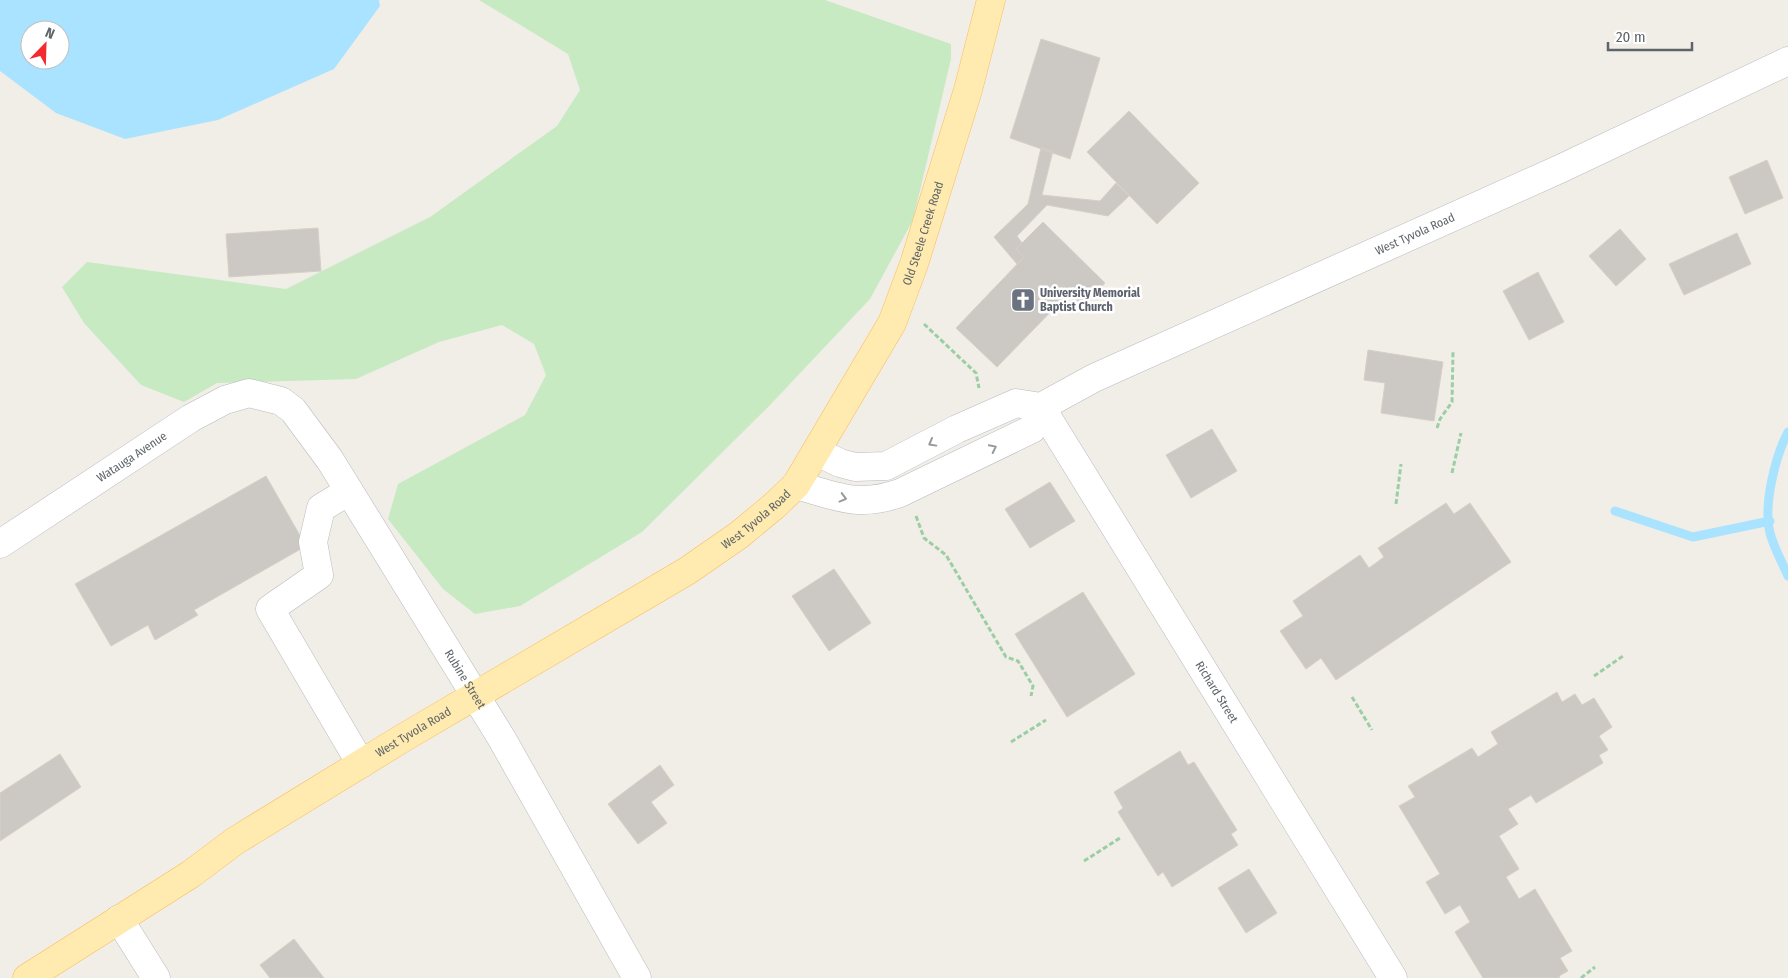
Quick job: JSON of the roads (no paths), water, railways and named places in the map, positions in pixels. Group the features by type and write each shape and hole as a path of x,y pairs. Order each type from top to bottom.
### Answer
{"main road":[{"name":"Old Steele Creek Road","path":"817,452 895,315 914,264 968,90 991,0"},
{"name":"West Tyvola Road","path":"27,978 191,874 235,841 687,571 739,535 774,506 796,485 817,452"}],"street":[{"name":"West Tyvola Road","path":"796,485 856,501 880,500 900,493 1032,429 1041,407 1094,378 1562,168 1788,61"},
{"name":"Watauga Avenue","path":"0,544 199,414 225,400 249,393 271,397"},
{"name":"Rubine Street","path":"271,397 293,410 322,447 475,696 637,978"},
{"path":"817,452 840,463 855,467 876,468 886,466 957,429 1016,403 1041,407"},
{"name":"Richard Street","path":"1041,407 1393,978"},
{"path":"349,491 321,508 313,542 319,575 270,609 361,764"},
{"path":"119,920 156,978"}],"water":[{"path":"0,0 379,0 380,6 334,69 218,120 125,139 56,113 0,71"}],"waterway":[{"path":"1788,432 1775,468 1768,509 1770,533 1788,576"},
{"path":"1615,511 1693,537 1770,521"}],"place":[{"name":"University Memorial Baptist Church","path":"1023,300"}]}
